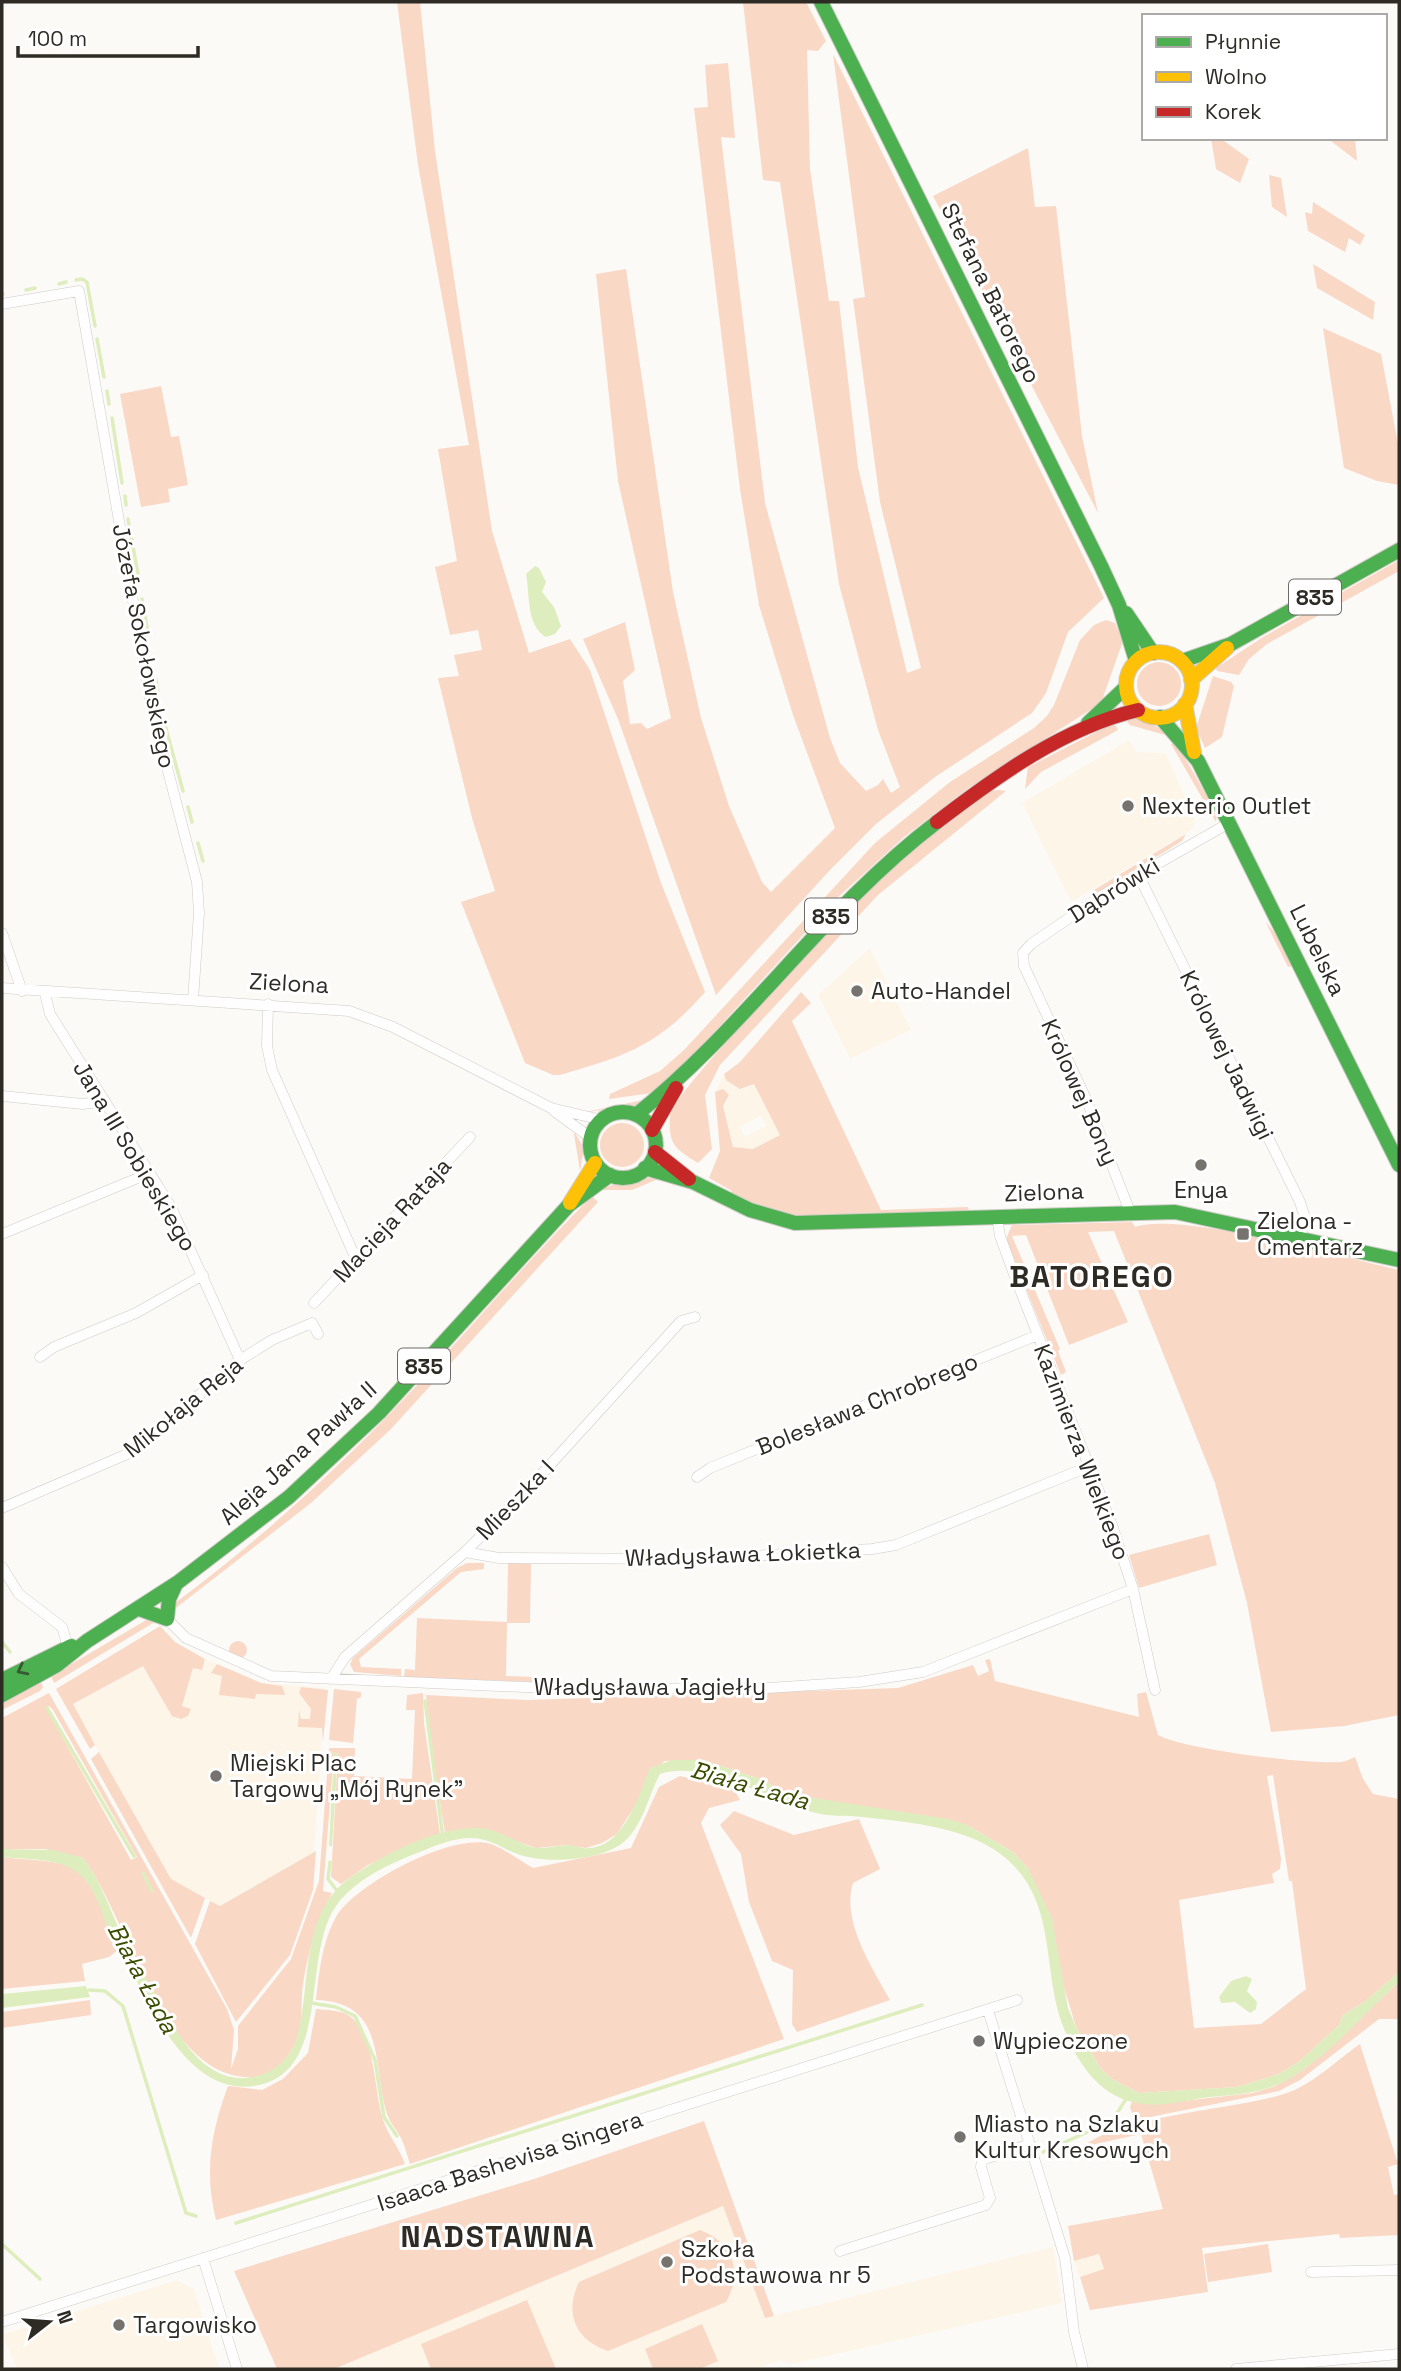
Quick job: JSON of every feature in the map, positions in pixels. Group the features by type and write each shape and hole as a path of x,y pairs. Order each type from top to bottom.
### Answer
{"main road":[{"name":"Stefana Batorego","path":"821,2 1119,604 1153,653"},
{"name":"835","path":"1182,661 1231,645 1399,550"},
{"name":"Stefana Batorego","path":"1119,604 1136,661"},
{"name":"835","path":"1191,680 1231,645"},
{"path":"1126,687 1129,699 1138,710 1160,717 1175,713 1185,704 1191,680 1182,661 1169,654 1153,653 1136,661"},
{"name":"835","path":"636,1115 679,1082 805,943 880,869 963,802 1084,727 1126,687 1128,673 1136,661"},
{"name":"Lubelska","path":"1185,704 1195,757"},
{"name":"835","path":"1084,727 1138,710"},
{"name":"Lubelska","path":"1160,717 1195,757 1399,1165"},
{"name":"835","path":"652,1130 679,1082"},
{"path":"610,1175 595,1163 590,1151 590,1138 602,1119 618,1112 636,1115 652,1130 655,1152 645,1168"},
{"name":"Zielona","path":"655,1152 693,1182"},
{"name":"Aleja Jana Pawła II","path":"2,1695 50,1670 87,1642 177,1583 267,1515 340,1452 415,1375 569,1205 595,1163"},
{"name":"835","path":"610,1175 629,1177 645,1168"},
{"name":"Zielona","path":"645,1168 693,1182 750,1210 795,1223 1130,1212 1191,1214 1399,1260"},
{"name":"Aleja Jana Pawła II","path":"569,1205 610,1175"},
{"path":"139,1609 167,1619 169,1599 177,1583"},
{"name":"Aleja Jana Pawła II","path":"2,1680 68,1647 87,1642"}],"street":[{"name":"Józefa Sokołowskiego","path":"2,304 79,291 152,710 197,882 199,912 193,1000"},
{"name":"Dąbrówki","path":"1027,973 1022,959 1028,946 1138,874 1229,823"},
{"name":"Królowej Jadwigi","path":"1138,874 1300,1202 1305,1218 1300,1238"},
{"path":"2,933 22,991"},
{"name":"Królowej Bony","path":"1027,973 1087,1101 1130,1212"},
{"name":"Zielona","path":"2,988 46,993 331,1008 372,1018 551,1108 590,1138"},
{"name":"Jana III Sobieskiego","path":"46,993 50,1014 171,1207 240,1360"},
{"path":"268,1004 267,1046 272,1070 356,1259"},
{"path":"2,1096 83,1104 105,1101"},
{"name":"Zielona","path":"551,1108 602,1119"},
{"name":"Macieja Rataja","path":"314,1303 470,1138"},
{"path":"2,1234 150,1173"},
{"name":"Kazimierza Wielkiego","path":"997,1217 1000,1236 1090,1465 1133,1589 1155,1690"},
{"path":"40,1357 54,1347 136,1313 203,1275"},
{"name":"Mieszka I","path":"331,1679 345,1657 465,1552 529,1488 681,1321 695,1317"},
{"name":"Mikołaja Reja","path":"2,1508 132,1452 240,1360 265,1343 312,1323 318,1334"},
{"name":"Bolesława Chrobrego","path":"697,1477 710,1468 746,1453 1038,1335"},
{"name":"Władysława Łokietka","path":"465,1552 499,1558 698,1559 872,1549 910,1539 1090,1465"},
{"path":"2,1567 19,1594 66,1631 68,1647"},
{"name":"Władysława Jagiełły","path":"167,1619 186,1638 257,1672 283,1678 660,1690 859,1682 938,1668 1133,1589"},
{"name":"Isaaca Bashevisa Singera","path":"2,2322 1017,2000"},
{"path":"988,2010 1065,2258 1074,2332 1083,2369"},
{"path":"840,2251 986,2205 990,2198 981,2167 982,2160 1030,2144"},
{"path":"203,2258 237,2369"},
{"path":"1311,2272 1399,2270"},
{"path":"1236,2369 1399,2354"}],"shaded area":[{"path":"397,2 420,2 435,151 492,531 529,653 570,639 590,670 661,883 705,992 656,1037 623,1054 560,1075 553,1075 525,1063 461,902 495,891 472,818 438,678 459,676 454,655 482,650 478,630 450,635 435,567 457,561 438,449 469,445 418,165"},
{"path":"743,2 806,2 826,41 818,51 807,50 810,169 829,301 839,301 858,467 907,673 921,668 880,502 853,299 865,297 833,54 1104,598 1068,632 1046,693 1032,713 935,777 876,824 830,870 716,995 618,719 583,639 625,622 635,670 623,681 630,724 641,723 647,729 671,718 618,481 596,274 626,269 673,592 701,718 729,806 762,882 771,892 835,828 793,715 759,605 740,489 694,108 708,107 705,65 728,63 735,138 721,137 765,503 830,738 840,763 866,791 883,779 891,793 900,787 878,730 839,584 780,182 763,180"},
{"path":"1211,140 1223,140 1249,159 1240,183 1216,169"},
{"path":"1330,140 1355,140 1357,161"},
{"path":"1028,148 1035,207 1056,206 1082,436 1098,513 933,196"},
{"path":"1269,175 1281,178 1287,217 1272,207"},
{"path":"1313,202 1365,235 1360,245 1349,238 1345,252 1308,231 1305,212 1312,214"},
{"path":"1313,264 1375,302 1373,320 1317,288"},
{"path":"1323,328 1381,354 1399,449 1399,485 1377,481 1344,468"},
{"path":"161,386 171,437 179,436 188,485 168,489 170,502 141,507 120,394"},
{"path":"1399,560 1399,571 1267,644 1249,659 1239,675 1217,671 1216,668 1263,637"},
{"path":"1106,620 1115,623 1123,641 1101,703 967,789 904,837 836,899 685,1064 652,1093 609,1099 610,1094 660,1071 684,1050 875,843 950,782 1034,728 1047,716 1080,640 1094,625"},
{"path":"1159,662 1174,669 1181,684 1174,699 1159,706 1144,699 1137,684 1144,669"},
{"path":"1213,676 1231,682 1234,686 1222,737 1205,748 1196,728"},
{"path":"1124,718 1139,718 1169,733 1165,735 1130,725"},
{"path":"1114,723 1118,730 1041,772 1025,789 1028,767"},
{"path":"1129,740 1137,752 1165,753 1195,818 1193,829 1071,902 1022,803"},
{"path":"1176,742 1217,814 1216,822 1171,744"},
{"path":"989,791 1006,791 878,895 720,1065 705,1095 712,1149 698,1163 678,1149 670,1132 670,1114 699,1073 729,1039 877,881"},
{"path":"1186,834 1182,841 1093,896 1089,893"},
{"path":"1265,921 1280,939 1293,966 1288,967"},
{"path":"870,948 911,1030 850,1059 818,995"},
{"path":"801,992 811,1003 792,1021 881,1210 968,1207 969,1211 802,1216 768,1210 731,1194 732,1191 709,1178 720,1151 715,1092 723,1089 729,1095 723,1106 733,1147 753,1149 780,1135 754,1084 740,1089 726,1080 724,1074 740,1062"},
{"path":"724,1074 725,1078 745,1089 754,1083 780,1135 752,1149 733,1147 723,1106 729,1098 720,1090 715,1092","holes":["761,1116 766,1126 745,1137 740,1127"]},
{"path":"643,1100 637,1106 586,1112"},
{"path":"622,1123 637,1130 644,1145 637,1160 622,1167 607,1160 600,1145 607,1130"},
{"path":"574,1134 584,1148 580,1171"},
{"path":"648,1178 658,1179 632,1190 601,1190 606,1187"},
{"path":"592,1196 598,1202 390,1430 311,1503 172,1611 175,1603 276,1522 371,1433"},
{"path":"1132,1222 1135,1227 1157,1224 1188,1225 1224,1230 1399,1270 1399,1715 1344,1726 1271,1732 1247,1603 1215,1483 1114,1231 1088,1232 1128,1322 1069,1345 1026,1235 1012,1236 1060,1349 1058,1351 1066,1372 1061,1375 1006,1239 1012,1225"},
{"path":"1209,1534 1217,1565 1139,1588 1129,1555"},
{"path":"467,1563 484,1563 484,1569 461,1572 359,1659 361,1667 401,1669 401,1676 354,1672 350,1664 353,1658 457,1568"},
{"path":"508,1563 531,1564 530,1623 507,1623 506,1676 536,1677 537,1682 404,1677 405,1669 415,1670 417,1618 507,1622"},
{"path":"148,1619 158,1620 54,1683 51,1676"},
{"path":"160,1626 175,1642 205,1659 202,1670 193,1668 182,1706 191,1709 188,1716 181,1719 172,1716 143,1666 73,1704 95,1745 90,1749 56,1689"},
{"path":"238,1641 244,1644 247,1650 244,1656 238,1659 232,1656 229,1650 232,1644"},
{"name":"Miejski Plac Targowy „Mój Rynek”","path":"205,1659 261,1683 325,1688 314,1852 220,1906 171,1879 72,1705 143,1666 182,1707 193,1668 202,1670"},
{"path":"990,1659 995,1681 1139,1717 1137,1694 1146,1692 1158,1735 1192,1746 1302,1761 1342,1762 1355,1757 1363,1779 1373,1794 1399,1799 1399,1972 1367,2000 1343,2015 1339,2025 1300,2061 1279,2074 1237,2087 1139,2093 1112,2079 1101,2069 1076,2027 1028,1868 1013,1852 967,1825 780,1792 766,1781 703,1760 664,1761 617,1834 586,1848 566,1845 536,1848 478,1828 445,1833 431,1748 426,1695 527,1700 898,1688 973,1665 978,1676 989,1671 985,1660","holes":["1273,1775 1289,1881 1292,1881 1306,1989 1261,2024 1194,2028 1179,1900 1274,1883 1272,1874 1280,1869 1281,1859 1267,1776"]},
{"path":"217,1664 261,1683 282,1686 285,1695 256,1694 255,1699 219,1695 222,1676 211,1673"},
{"path":"41,1682 43,1687 40,1691 2,1710 2,1702"},
{"path":"301,1687 328,1690 323,1742 322,1728 298,1727 299,1710 301,1719 310,1719 311,1709 299,1693"},
{"path":"334,1689 361,1692 361,1697 357,1699 353,1743 329,1740"},
{"path":"49,1693 227,2009 234,2030 231,2069 238,2049 238,2026 291,1959 319,1881 329,1748 355,1748 354,1776 412,1779 415,1710 406,1710 407,1695 423,1693 424,1723 440,1834 368,1865 341,1884 331,1877 338,1754 334,1752 323,1891 332,1893 308,1960 298,2034 285,2060 274,2070 254,2077 222,2072 195,2053 172,2025 151,1991 100,1884 83,1858 45,1849 2,1849 2,1718","holes":["49,1706 137,1857 131,1860 46,1708"]},
{"path":"99,1752 171,1879 205,1898 191,1938 91,1759"},
{"path":"680,1776 734,1789 740,1800 709,1808 701,1823 784,2039 410,2164 402,2141 387,2114 377,2057 366,2024 355,2012 339,2003 316,2000 324,1947 336,1917 363,1890 383,1876 430,1853 453,1846 474,1842 491,1844 533,1868 631,1848 659,1787"},
{"path":"734,1811 794,1835 859,1819 880,1869 853,1883 851,1913 860,1943 890,2000 797,2032 792,2024 793,1970 772,1961 749,1902 741,1854 720,1825"},
{"path":"316,1851 313,1890 290,1955 236,2022 195,1944 210,1901 220,1906"},
{"path":"2,1857 62,1864 84,1877 98,1900 118,1950 109,1957 82,1964 85,1981 2,1989"},
{"path":"1399,1982 1399,2019 1379,2019 1300,2080 1279,2091 1140,2119 1132,2114 1132,2102 1156,2104 1253,2093 1275,2086 1307,2067"},
{"path":"90,2000 91,2015 2,2028 2,2012"},
{"path":"316,2009 348,2015 364,2034 384,2122 405,2164 216,2220 210,2185 211,2152 217,2120 228,2086 262,2090 283,2079 308,2053"},
{"path":"1360,2044 1398,2164 1388,2167 1394,2195 1399,2194 1399,2235 1340,2238 1339,2234 1202,2248 1208,2292 1090,2310 1080,2277 1104,2269 1099,2254 1074,2261 1068,2226 1163,2209 1141,2134 1082,2147 1124,2127 1284,2094 1314,2079"},
{"path":"704,2121 774,2316 765,2318 723,2206 334,2369 277,2369 234,2271 534,2179"},
{"name":"Szkoła Podstawowa nr 5","path":"723,2205 765,2318 1053,2247 1062,2303 792,2364 781,2360 754,2369 334,2369"},
{"path":"700,2230 720,2242 732,2259 734,2279 726,2302 608,2351 587,2340 580,2333 573,2315 579,2282"},
{"path":"1268,2244 1272,2272 1208,2282 1204,2254"},
{"path":"1100,2254 1104,2270 1079,2277 1074,2261"},
{"name":"Targowisko","path":"177,2280 194,2289 219,2369 17,2369 3,2336 7,2333"},
{"path":"527,2300 556,2369 431,2369 421,2344"},
{"path":"702,2324 718,2361 700,2369 653,2369 645,2349"}],"water":[{"path":"535,566 539,568 546,582 542,592 554,607 561,626 555,634 546,637 535,625 530,609 526,574"},
{"path":"334,1752 338,1754 332,1846 329,1846"},
{"name":"Biała Łada","path":"672,1760 703,1760 766,1781 780,1792 794,1795 949,1819 967,1825 1013,1852 1028,1868 1052,1918 1068,2008 1076,2027 1101,2069 1112,2079 1139,2093 1237,2087 1279,2074 1300,2061 1339,2025 1343,2015 1367,2000 1399,1972 1399,1982 1311,2064 1277,2085 1245,2093 1168,2104 1151,2105 1127,2101 1100,2085 1072,2048 1055,1997 1041,1914 1023,1877 1008,1860 993,1849 958,1833 899,1821 816,1813 717,1776 678,1771 660,1774 633,1832 618,1846 605,1852 576,1859 532,1858 485,1840 465,1838 445,1842 409,1856 363,1880 336,1906 326,1927 319,1953 306,2035 297,2057 282,2075 259,2085 236,2086 215,2080 196,2067 165,2031 110,1933 94,1893 78,1873 61,1864 2,1857 2,1849 54,1850 83,1858 99,1884 129,1950 192,2052 217,2072 231,2077 252,2077 272,2070 288,2056 293,2047 301,2016 315,1929 334,1892 351,1877 411,1843 462,1829 492,1830 537,1848 569,1845 597,1847 619,1832 634,1807 650,1768"},
{"path":"1246,1976 1252,1979 1247,1991 1257,2002 1256,2009 1250,2013 1235,2002 1221,2003 1219,1997 1231,1981"},
{"path":"86,1986 90,1997 2,2008 2,1994"}],"waterway":[{"path":"76,280 87,282 95,326"},
{"path":"59,284 66,282"},
{"path":"26,290 35,288"},
{"path":"97,339 104,377"},
{"path":"107,391 109,404"},
{"path":"112,418 122,483"},
{"path":"125,496 126,505"},
{"path":"128,519 138,574"},
{"path":"142,599 148,633"},
{"path":"156,679 158,692"},
{"path":"165,725 183,791"},
{"path":"188,807 192,822"},
{"path":"198,843 203,861"},
{"path":"2,1642 10,1652"},
{"path":"425,1701 443,1838"},
{"path":"47,1708 134,1856"},
{"path":"330,1862 328,1879 338,1892"},
{"path":"143,1873 152,1891"},
{"path":"89,1990 105,1991 123,2006 186,2213 196,2216"},
{"path":"311,2003 336,2007 355,2016 375,2060 384,2117 397,2136"},
{"path":"236,2223 922,2005"},
{"path":"1043,2152 1112,2121 1128,2096"},
{"path":"2,2244 40,2279"}],"traffic: fast":[{"path":"821,2 1101,566 1119,605 1136,661"},
{"path":"1182,661 1231,644 1399,550"},
{"path":"1126,613 1153,653"},
{"path":"1088,723 1126,687"},
{"path":"1160,717 1198,761 1399,1165"},
{"path":"636,1115 676,1081 750,1007 857,892 937,822"},
{"path":"623,1112 636,1115 646,1122 653,1132 656,1145 653,1158 646,1168 636,1175 623,1178 610,1175 600,1168 593,1158 590,1145 593,1132 600,1122 610,1115 623,1112"},
{"path":"645,1168 693,1182 750,1210 795,1223 1175,1212 1399,1260"},
{"path":"2,1695 57,1665 87,1641 177,1583 289,1497 379,1413 569,1205 610,1175"},
{"path":"139,1609 167,1619 169,1599 175,1586"},
{"path":"2,1680 71,1646"}],"traffic: slow":[{"path":"1191,680 1227,648"},
{"path":"1159,652 1182,662 1192,685 1182,708 1159,718 1136,708 1126,685 1136,662 1159,652"},
{"path":"1185,704 1194,752"},
{"path":"570,1203 595,1163"}],"traffic: jam":[{"path":"937,822 1007,771 1057,741 1110,718 1138,710"},
{"path":"652,1130 676,1088"},
{"path":"655,1152 689,1179"}],"place":[{"name":"Nexterio Outlet","path":"1128,806"},
{"name":"Auto-Handel","path":"857,991"},
{"name":"Enya","path":"1201,1165"},
{"name":"Zielona - Cmentarz","path":"1243,1234"},
{"name":"Miejski Plac Targowy „Mój Rynek”","path":"216,1776"},
{"name":"Wypieczone","path":"979,2041"},
{"name":"Miasto na Szlaku Kultur Kresowych","path":"960,2137"},
{"name":"Szkoła Podstawowa nr 5","path":"667,2262"},
{"name":"Targowisko","path":"119,2325"}],"district":[{"name":"BATOREGO","path":"1092,1276"},
{"name":"NADSTAWNA","path":"498,2236"}]}
